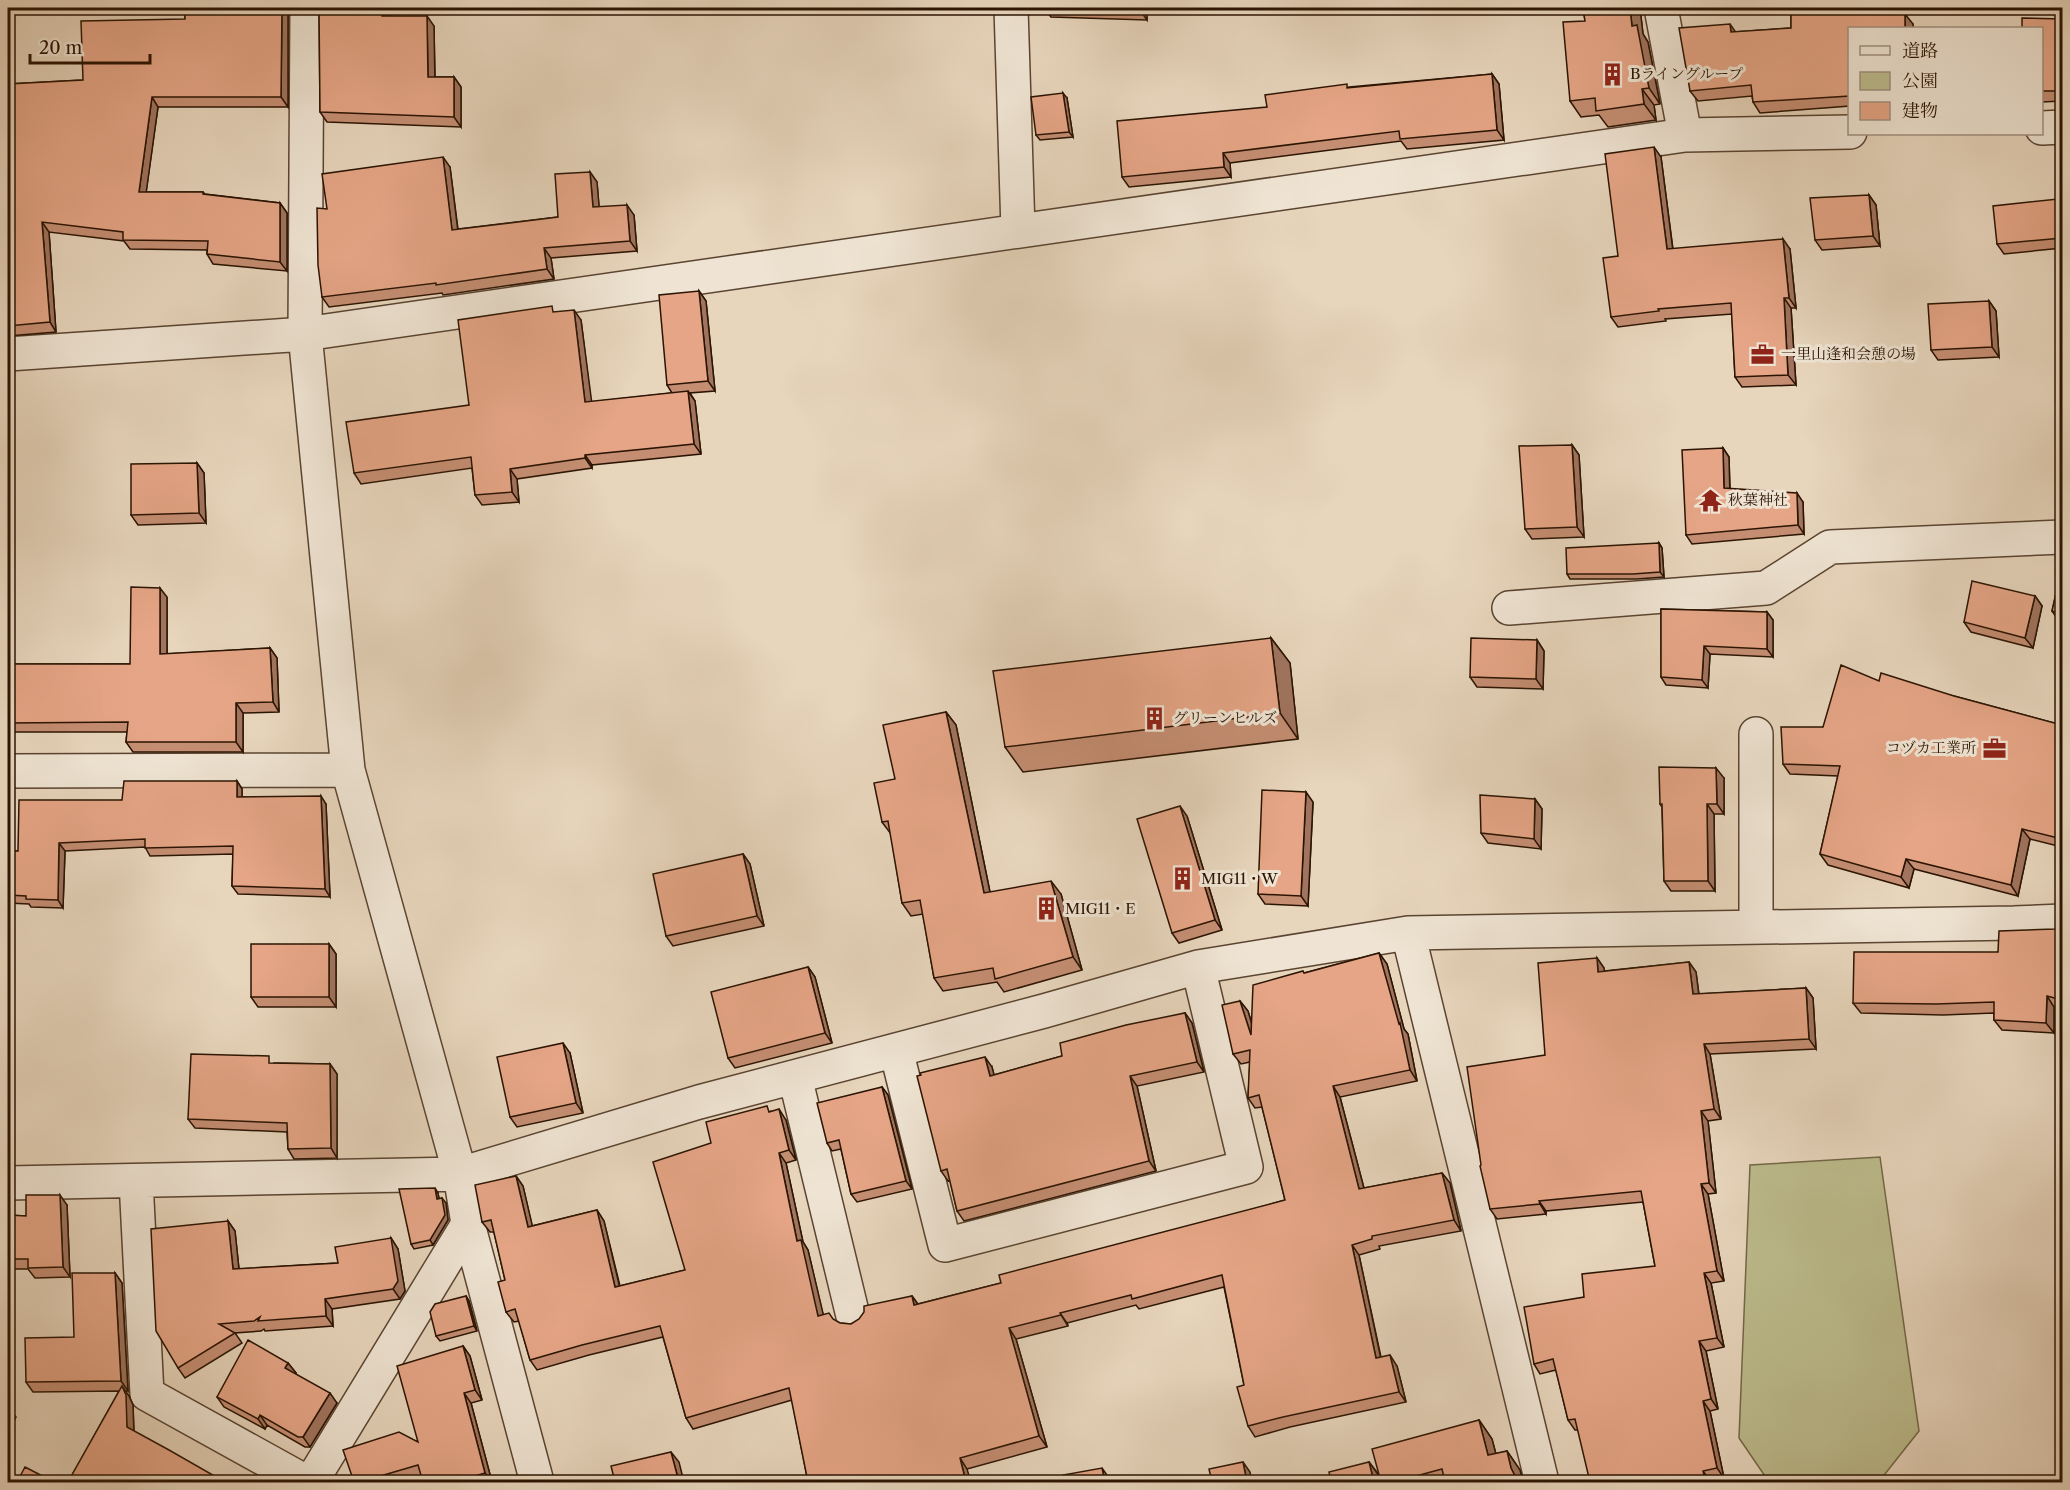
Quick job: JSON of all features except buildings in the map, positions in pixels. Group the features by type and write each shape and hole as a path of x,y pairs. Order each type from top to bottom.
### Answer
{"street":[{"path":"307,8 305,334 348,770 460,1174 468,1224 537,1482"},
{"path":"1011,8 1018,230"},
{"path":"1661,8 1685,135"},
{"path":"2043,128 2062,127"},
{"path":"8,354 305,334 1685,135 1848,132"},
{"path":"1509,608 1766,588 1830,547 2062,537"},
{"path":"1756,734 1756,927"},
{"path":"8,771 348,770"},
{"path":"8,1183 460,1174 699,1102 1198,967 1408,933 2062,921"},
{"path":"1408,933 1542,1482"},
{"path":"896,1050 945,1245 1246,1167 1198,967"},
{"path":"795,1077 853,1316"},
{"path":"136,1181 147,1394 306,1482"},
{"path":"311,1482 468,1224"}],"green space":[{"path":"1880,1157 1919,1431 1881,1479 1769,1482 1739,1438 1750,1165"}],"place":[{"name":"Bライングループ","path":"1612,74"},
{"name":"一里山逢和会憩の場","path":"1763,354"},
{"name":"秋葉神社","path":"1710,500"},
{"name":"グリーンヒルズ","path":"1155,718"},
{"name":"コヅカ工業所","path":"1994,748"},
{"name":"MIG11・W","path":"1183,879"},
{"name":"MIG11・E","path":"1047,909"}]}
